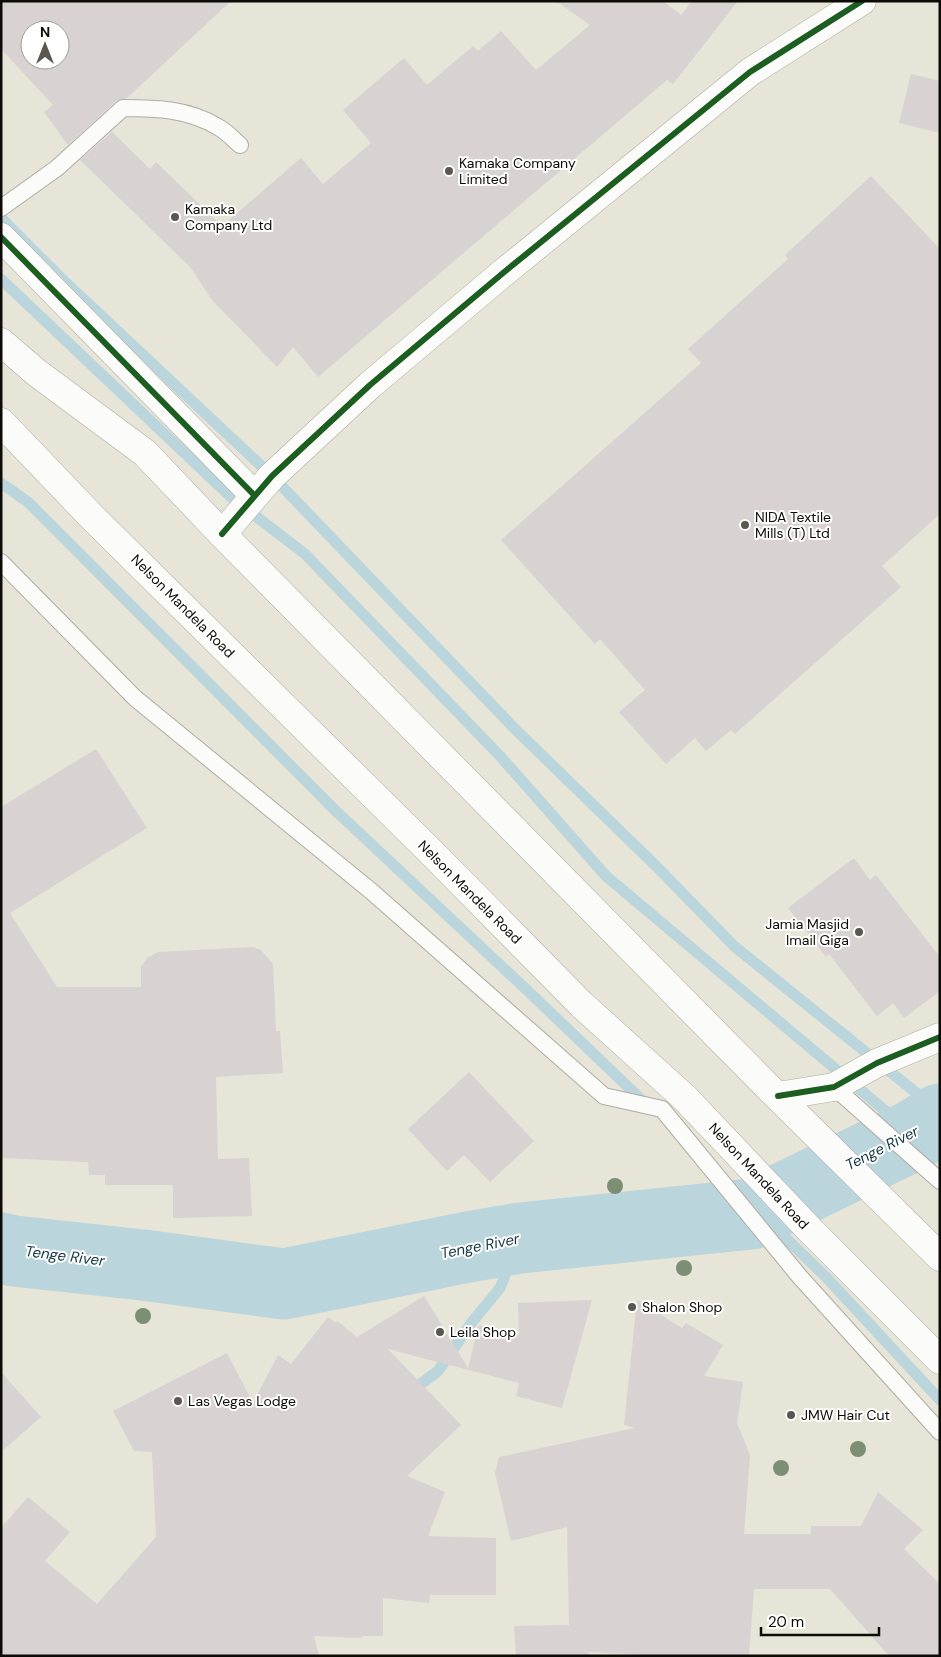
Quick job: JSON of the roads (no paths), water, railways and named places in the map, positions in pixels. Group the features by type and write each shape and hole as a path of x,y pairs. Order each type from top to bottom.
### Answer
{"main road":[{"path":"222,534 254,494 272,476 370,385 503,273 750,72 862,1"},
{"path":"1,237 254,494"},
{"path":"1,342 36,373 145,454 940,1258"},
{"name":"Nelson Mandela Road","path":"1,422 91,516 432,853 582,1005 674,1103 811,1231 940,1360"},
{"path":"778,1096 834,1087 877,1062 940,1037"}],"lane":[{"path":"1,208 57,168 123,108 156,108 183,112 219,127 240,145"},
{"path":"1,562 135,698 371,891 604,1096 674,1103 765,1236 800,1278 940,1432"},
{"path":"834,1087 940,1181"}],"waterway":[{"path":"1,218 61,278 272,476 516,730 656,866 734,946 940,1112"},
{"path":"1,279 231,497 305,554 500,756 606,876 914,1135"},
{"path":"1,483 28,502 337,812 648,1106"},
{"name":"Tenge River","path":"1,1248 284,1284 520,1238 751,1214 914,1135 940,1119"},
{"path":"741,1195 826,1277 940,1400"},
{"path":"410,1392 438,1371 472,1322 500,1288 520,1238"}],"place":[{"name":"Kamaka Company Limited","path":"449,171"},
{"name":"Kamaka Company Ltd","path":"175,217"},
{"name":"NIDA Textile Mills (T) Ltd","path":"745,525"},
{"name":"Jamia Masjid Imail Giga","path":"859,932"},
{"name":"Shalon Shop","path":"632,1307"},
{"name":"Leila Shop","path":"440,1332"},
{"name":"Las Vegas Lodge","path":"178,1401"},
{"name":"JMW Hair Cut","path":"791,1415"}]}
